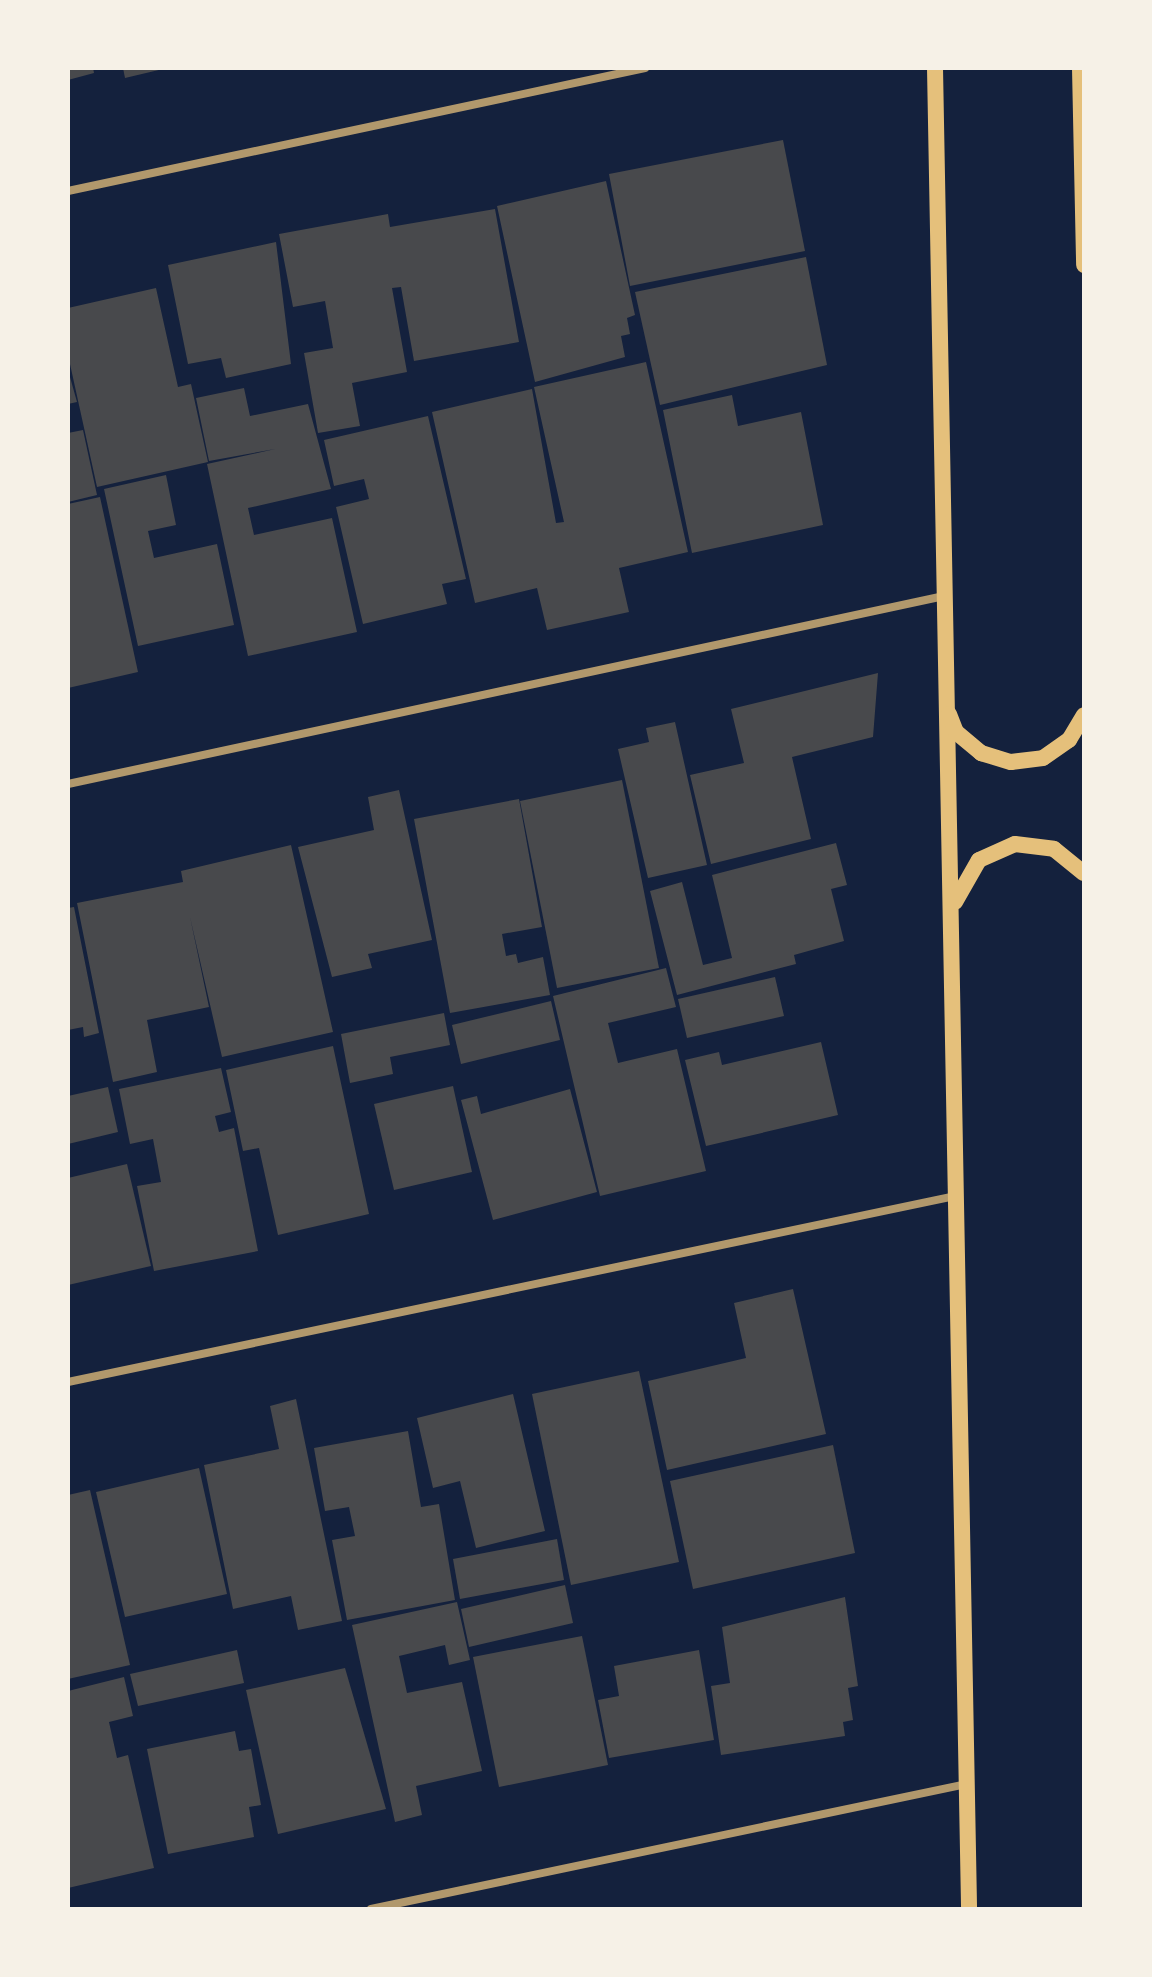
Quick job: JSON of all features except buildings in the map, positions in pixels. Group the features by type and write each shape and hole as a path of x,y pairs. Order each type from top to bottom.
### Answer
{"main road":[{"path":"935,68 944,702 953,931 969,1909"},
{"path":"1080,68 1084,265"},
{"path":"944,702 956,732 981,753 1011,762 1043,758 1069,740 1084,715"},
{"path":"953,931 955,892 979,860 1015,844 1054,849 1084,873"}],"street":[{"path":"68,191 645,68"},
{"path":"68,784 944,596"},
{"path":"68,1382 956,1196"},
{"path":"371,1909 967,1784"}]}
